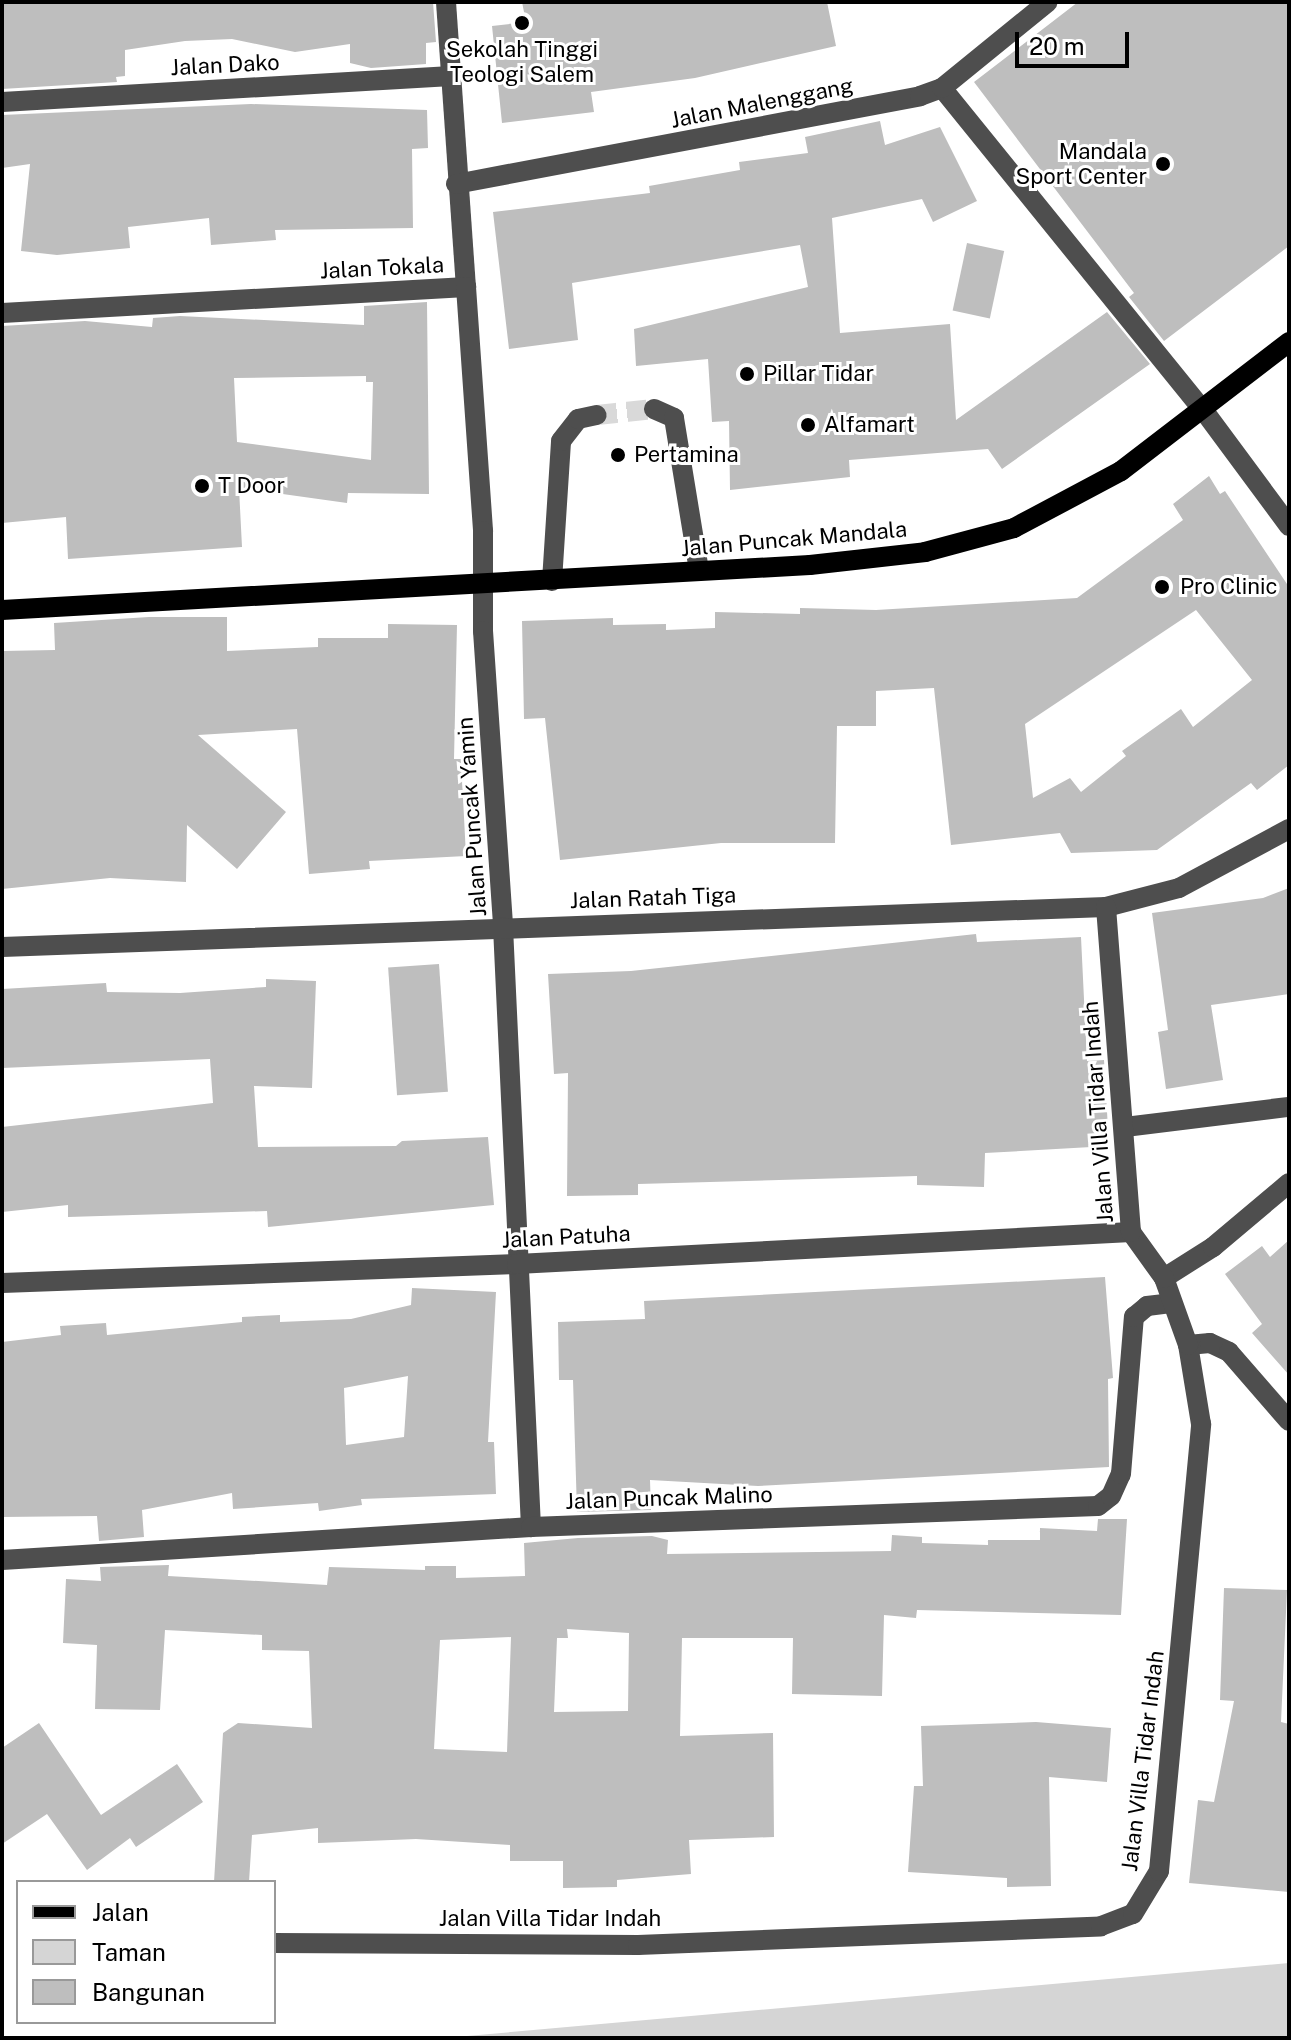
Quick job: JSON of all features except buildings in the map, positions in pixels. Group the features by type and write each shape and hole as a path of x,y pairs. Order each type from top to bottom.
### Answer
{"main road":[{"name":"Jalan Puncak Mandala","path":"482,585 925,552 1014,528 1121,471 1204,411 1289,342"},
{"path":"2,610 482,585"}],"street":[{"path":"446,2 456,184 466,287"},
{"name":"Jalan Malenggang","path":"456,184 942,88 1048,2"},
{"name":"Jalan Dako","path":"2,102 451,76"},
{"path":"942,88 1204,411 1289,526"},
{"name":"Jalan Tokala","path":"2,313 466,287 483,531 482,585"},
{"path":"654,409 674,418 699,571"},
{"path":"552,581 561,441 578,419 597,415"},
{"name":"Jalan Puncak Yamin","path":"482,585 503,927 531,1527"},
{"name":"Jalan Ratah Tiga","path":"2,947 1106,907 1179,888 1289,829"},
{"name":"Jalan Villa Tidar Indah","path":"276,1943 638,1945 1101,1926 1133,1914 1159,1871 1201,1424 1188,1345 1164,1278 1131,1232 1106,907"},
{"path":"1125,1127 1289,1107"},
{"path":"1164,1278 1213,1247 1289,1183"},
{"name":"Jalan Patuha","path":"2,1283 517,1264 1131,1232"},
{"name":"Jalan Puncak Malino","path":"2,1560 531,1527 1098,1506 1111,1496 1121,1474 1134,1317 1147,1306 1171,1303"},
{"path":"1188,1345 1210,1343 1229,1352 1289,1421"}],"green space":[{"path":"1289,1963 1289,2038 444,2038"}],"tunnel":[{"path":"597,415 654,409"}],"place":[{"name":"Sekolah Tinggi Teologi Salem","path":"522,23"},
{"name":"Mandala Sport Center","path":"1163,164"},
{"name":"Pillar Tidar","path":"747,374"},
{"name":"Alfamart","path":"808,425"},
{"name":"Pertamina","path":"618,455"},
{"name":"T Door","path":"202,486"},
{"name":"Pro Clinic","path":"1162,587"}]}
